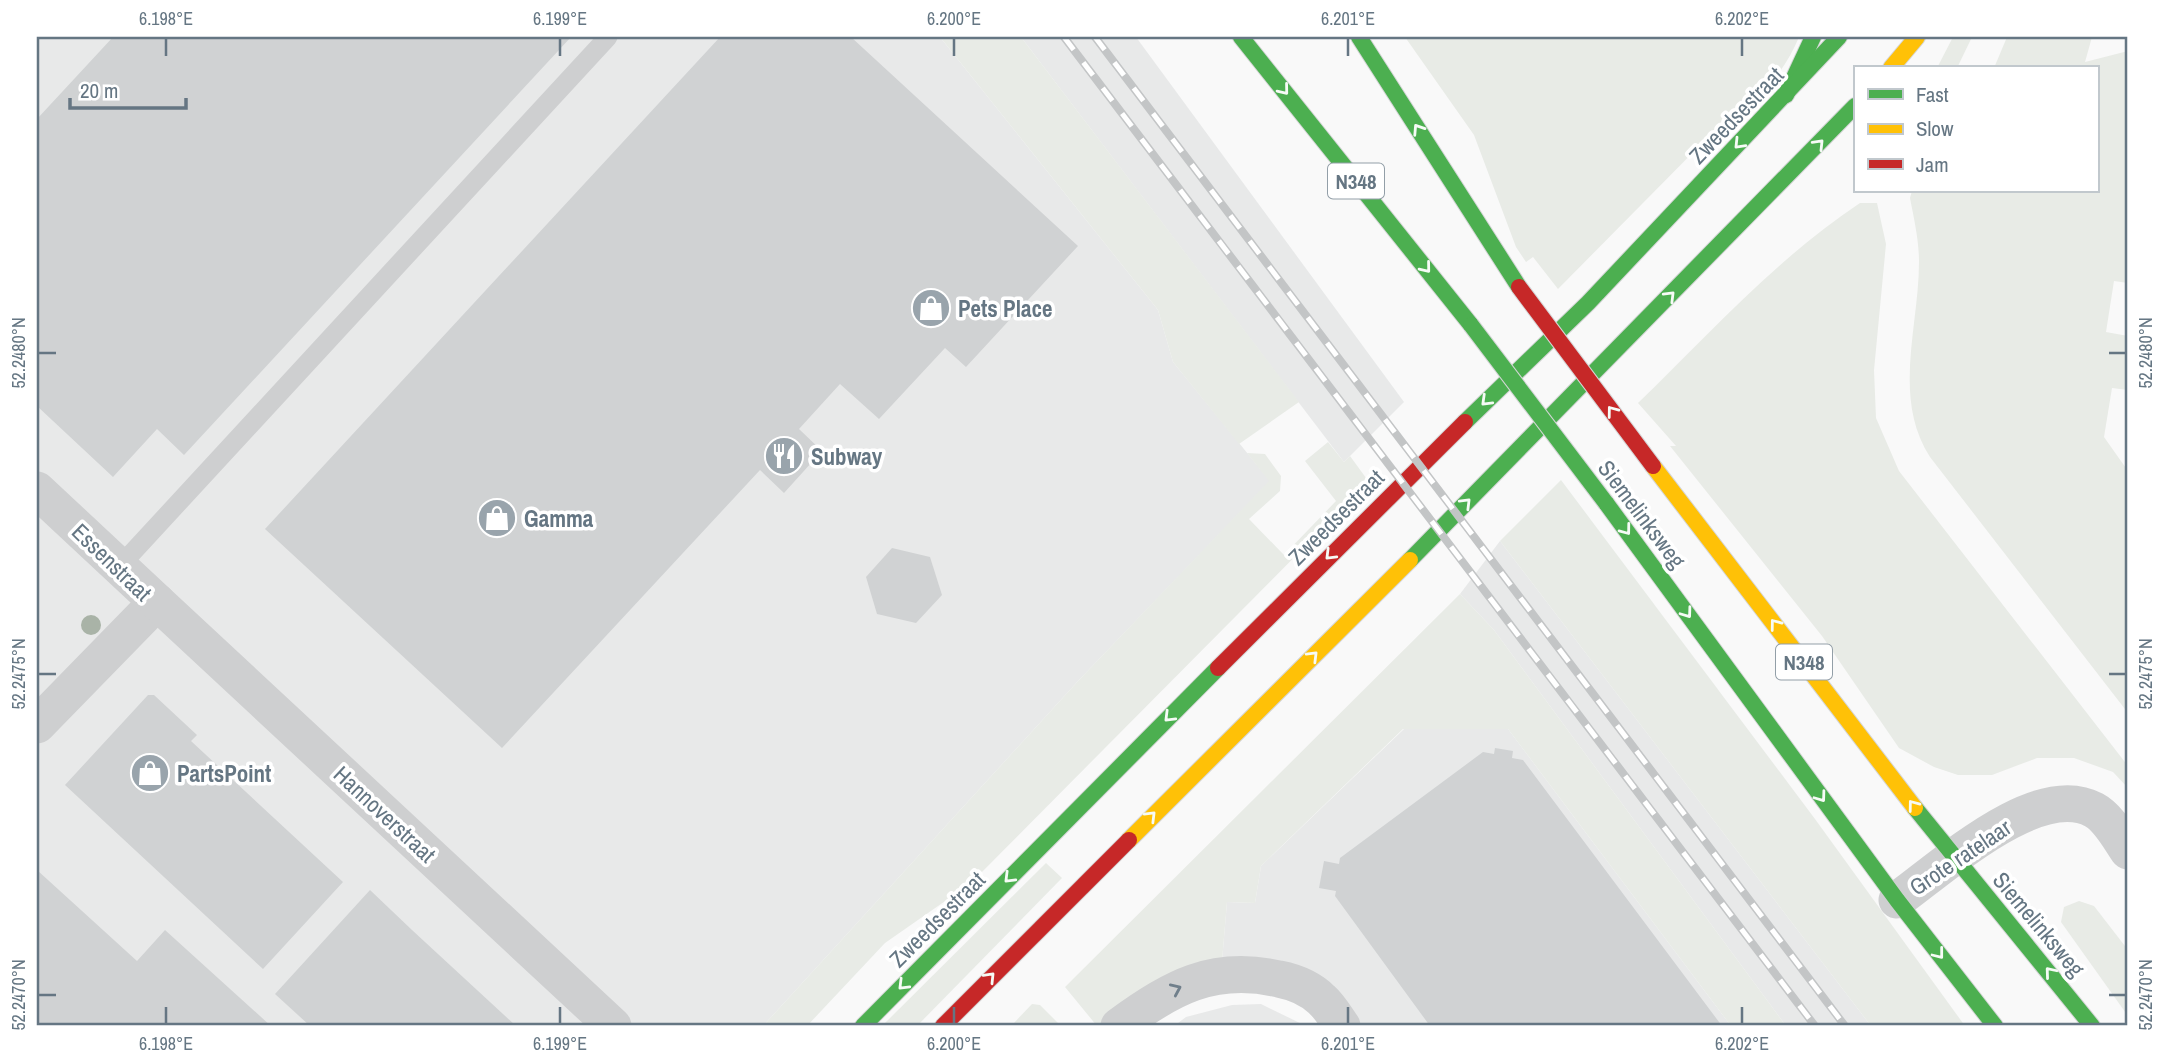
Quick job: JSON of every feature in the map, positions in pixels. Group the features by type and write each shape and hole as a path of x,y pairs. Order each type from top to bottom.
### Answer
{"street":[{"name":"Siemelinksweg","path":"1241,37 1471,325 1606,503 1897,900 1995,1026"},
{"name":"Siemelinksweg","path":"1359,37 1519,287 1954,859 2092,1026"},
{"path":"1786,95 1814,37"},
{"name":"Zweedsestraat","path":"863,1026 1378,507 1588,303 1839,37"},
{"path":"1893,66 1917,37"},
{"path":"943,1026 1418,552 1854,107"},
{"name":"Essenstraat","path":"37,490 157,602 37,724"},
{"name":"Hannoverstraat","path":"157,602 613,1026"},
{"name":"Grote ratelaar","path":"1897,900 1999,827 2033,810 2066,803 2094,810 2113,828 2128,851"},
{"path":"1118,1026 1157,998 1200,978 1254,973 1296,983 1322,999 1342,1026"}],"lane":[{"path":"119,567 608,37"}],"shaded area":[{"path":"37,37 940,37 1158,310 1173,362 1270,481 1079,680 763,1026 37,1026"},
{"path":"940,37 1021,37 1299,402 1239,444 1173,362 1158,310"},
{"path":"1021,37 1136,37 1404,402 1344,462"},
{"path":"1405,37 1799,37 1787,61 1770,85 1749,105 1726,119 1558,289 1533,257 1526,262 1516,247 1474,135"},
{"path":"1953,37 1972,37 1958,66 1938,66"},
{"path":"2007,37 2092,37 2085,62 2128,51 2128,283 2114,281 2106,332 2128,336 2128,390 2112,388 2104,437 2128,471 2128,713 1930,457 1912,411 1910,362 1919,262 1910,198 1912,192 2098,192 2098,66 1995,66"},
{"path":"1860,203 1877,203 1886,244 1874,370 1876,418 1899,471 2128,766 2128,788 2113,772 2074,758 2037,758 1992,775 1958,775 1934,767 1899,748 1822,636 1670,446 1676,446 1638,403 1772,272"},
{"path":"1328,442 1344,462 1350,456 1369,482 971,883 885,943 807,1026 763,1026 1079,680 1269,481 1247,453 1265,454 1281,476 1280,491 1249,519 1284,555 1336,501 1305,461"},
{"path":"1561,480 1815,819 1965,1026 1871,1026 1500,541"},
{"path":"1500,541 1871,1026 1786,1026 1494,630 1460,594"},
{"path":"1460,594 1494,630 1786,1026 1731,1026 1508,729 1403,729 1261,866 1255,903 1227,902 1222,961 1164,984 1097,1026 1065,987"},
{"path":"1404,729 1508,729 1731,1026 1360,1026 1341,1000 1222,961 1227,902 1255,903 1261,866"},
{"path":"1046,863 1062,878 917,1026 882,1026"},
{"path":"2079,901 2094,906 2128,950 2128,1016 2061,922 2064,907"},
{"path":"1032,1004 1040,1005 1061,1026 1011,1026"},
{"path":"1261,1004 1306,1026 1174,1026 1186,1017 1232,1005"}],"building":[{"path":"113,37 571,37 184,455 157,429 113,477 37,406 37,119"},
{"path":"720,37 851,37 1078,246 966,367 945,348 879,419 840,384 799,429 822,451 784,493 760,470 502,748 265,529"},
{"path":"892,548 930,557 942,595 916,623 877,614 866,577"},
{"path":"148,695 154,695 197,735 191,741 343,882 263,969 65,785"},
{"path":"1495,748 1513,751 1512,758 1523,760 1722,1026 1430,1026 1335,896 1336,891 1319,888 1324,861 1339,864 1340,858 1483,752 1494,754"},
{"path":"37,870 137,961 165,930 271,1026 37,1026"},
{"path":"370,890 516,1026 310,1026 275,994"}],"railway":[{"path":"1064,37 1815,1026"},
{"path":"1095,37 1845,1026"}],"traffic: fast":[{"path":"1241,37 1471,325"},
{"path":"1359,37 1519,287"},
{"path":"1786,95 1813,37"},
{"path":"1465,422 1588,303 1839,37"},
{"path":"1410,560 1854,107"},
{"path":"1471,325 1606,503"},
{"path":"1606,503 1897,900 1995,1026"},
{"path":"863,1026 1218,668"},
{"path":"1915,808 2092,1026"}],"traffic: slow":[{"path":"1893,66 1917,37"},
{"path":"1653,466 1915,808"},
{"path":"1129,840 1410,560"}],"traffic: jam":[{"path":"1519,287 1653,466"},
{"path":"1218,668 1465,422"},
{"path":"943,1026 1129,840"}],"place":[{"name":"Pets Place","path":"931,308"},
{"name":"Subway","path":"784,456"},
{"name":"Gamma","path":"497,518"},
{"name":"PartsPoint","path":"150,773"}]}
